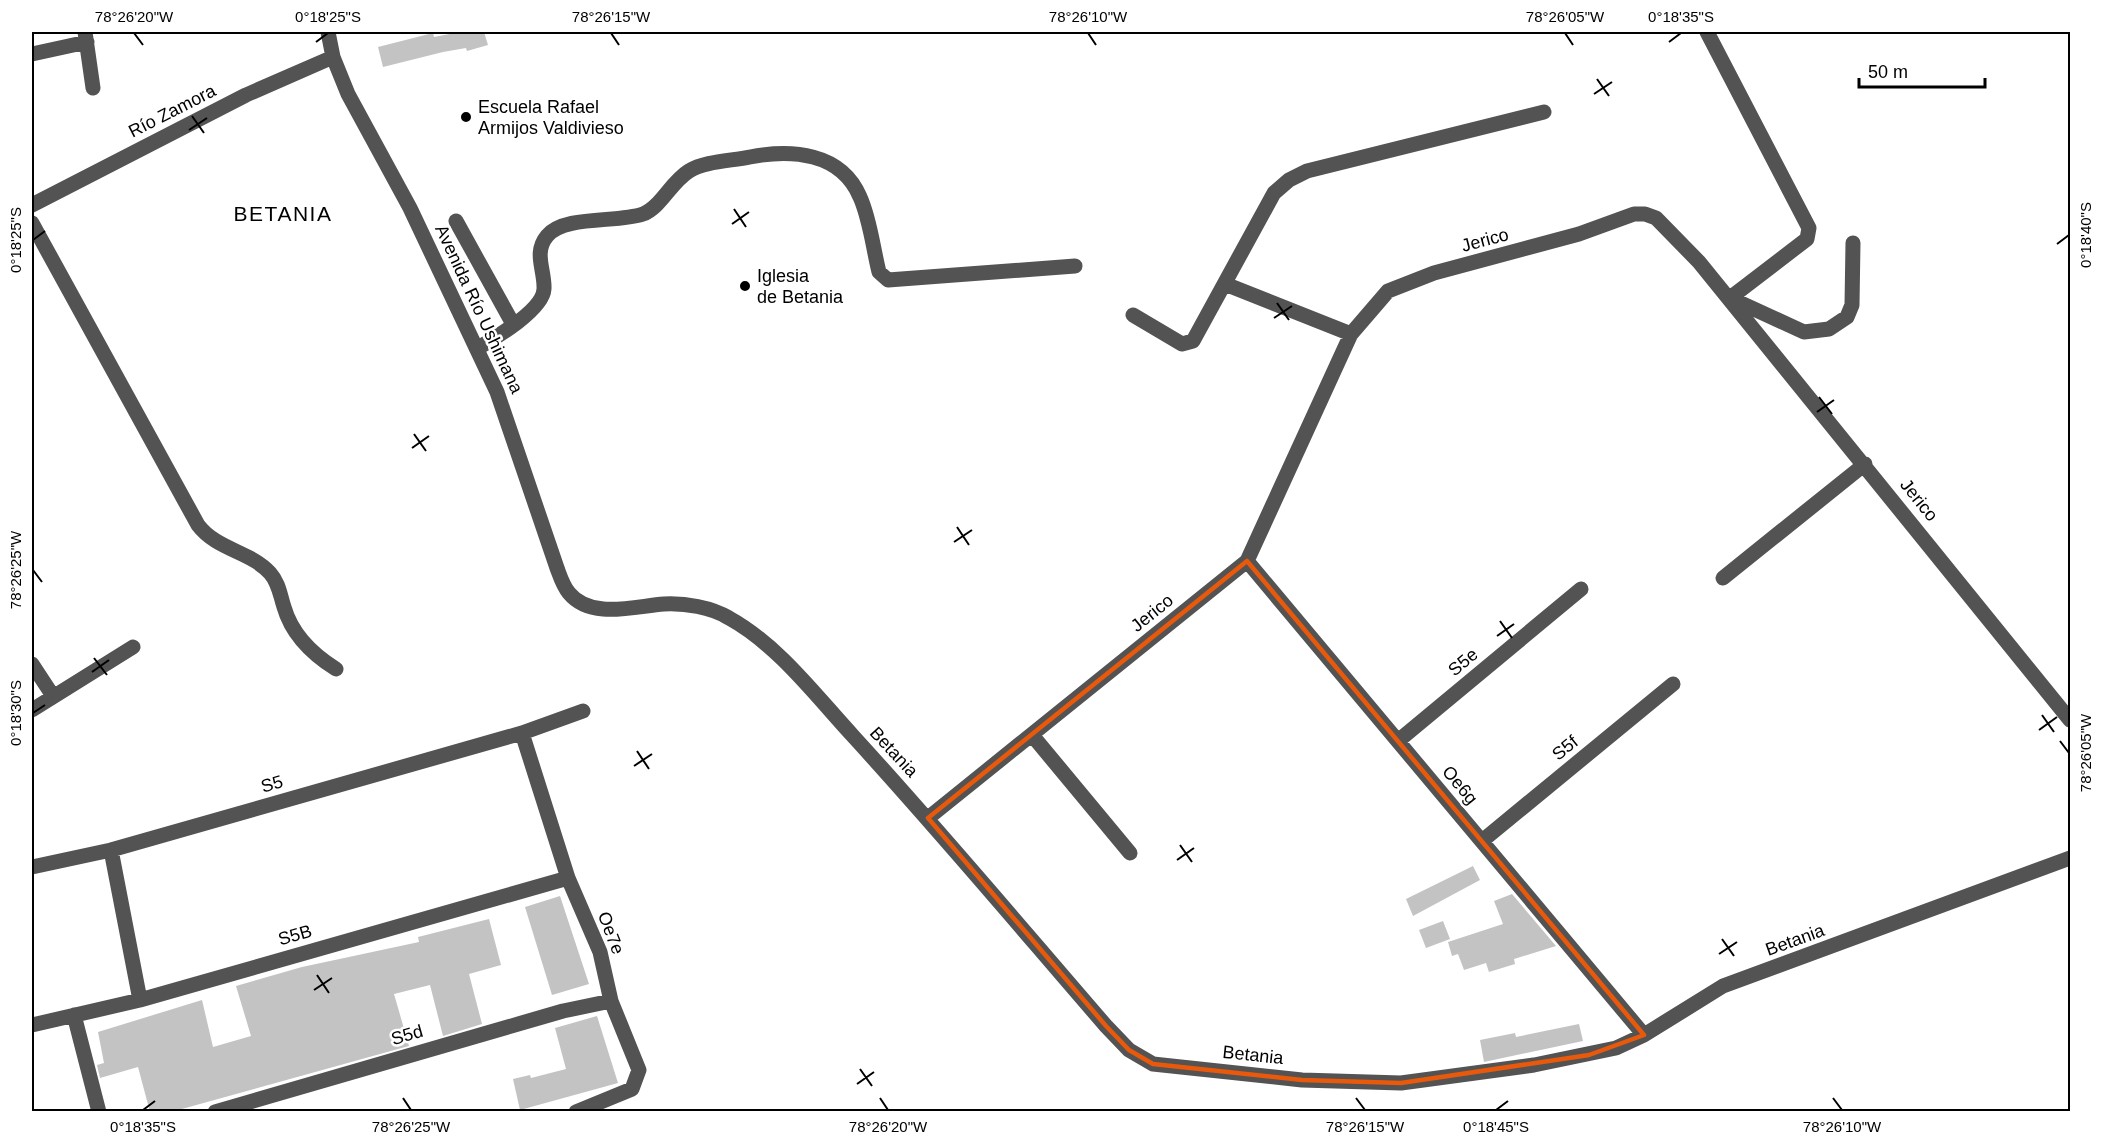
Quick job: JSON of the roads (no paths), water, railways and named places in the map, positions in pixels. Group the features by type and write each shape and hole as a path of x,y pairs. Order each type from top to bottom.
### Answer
{"street":[{"name":"Avenida Río Ushimana","path":"328,32 333,57 348,94 410,208 497,392 564,586 569,593 585,605"},
{"path":"1707,32 1809,228 1807,239 1730,298 1804,332 1829,329 1847,317 1852,305 1853,243"},
{"path":"32,54 86,37 93,88"},
{"name":"Río Zamora","path":"32,205 246,95 333,57"},
{"path":"1133,315 1182,344 1193,341 1274,193 1289,180 1307,171 1544,112"},
{"path":"478,348 513,324 542,296 544,289 540,252 547,235 585,222 644,214 658,203 668,189 695,168 780,152 819,159 844,174 861,197 879,272 888,280 1075,266"},
{"name":"Jerico","path":"928,818 1247,561 1350,334 1377,302 1401,284 1580,234 1634,214 1649,216 1667,227 1730,298 2070,720"},
{"path":"456,220 513,324"},
{"path":"32,223 198,525 214,542 259,563 271,574 279,588 287,616 301,640 322,660 336,669"},
{"path":"1225,284 1350,334"},
{"path":"1723,578 1865,464"},
{"name":"Oe6g","path":"1247,561 1644,1035"},
{"name":"S5e","path":"1398,741 1581,589"},
{"name":"Betania","path":"585,605 626,609 664,604 703,608 730,618 759,639 798,676 928,818 1106,1026 1129,1050 1153,1064 1302,1080 1401,1083 1441,1080 1588,1055 1616,1048 1644,1035 1723,986 1897,924 2016,876 2070,858"},
{"path":"32,710 133,647"},
{"path":"32,664 53,696"},
{"name":"S5f","path":"1482,841 1673,684"},
{"name":"S5","path":"32,867 111,850 522,733 583,711"},
{"name":"Oe7e","path":"522,733 568,878 600,952 611,1001 639,1070 632,1089 576,1112"},
{"path":"1032,735 1130,854"},
{"path":"111,850 140,1000"},
{"name":"S5B","path":"32,1022 140,1000 568,878"},
{"name":"S5d","path":"215,1112 563,1011 611,1001"},
{"path":"74,1015 99,1112"}],"place":[{"name":"Escuela Rafael Armijos Valdivieso","path":"466,117"},
{"name":"Iglesia de Betania","path":"745,286"}],"district":[{"name":"BETANIA","path":"283,213"}]}
